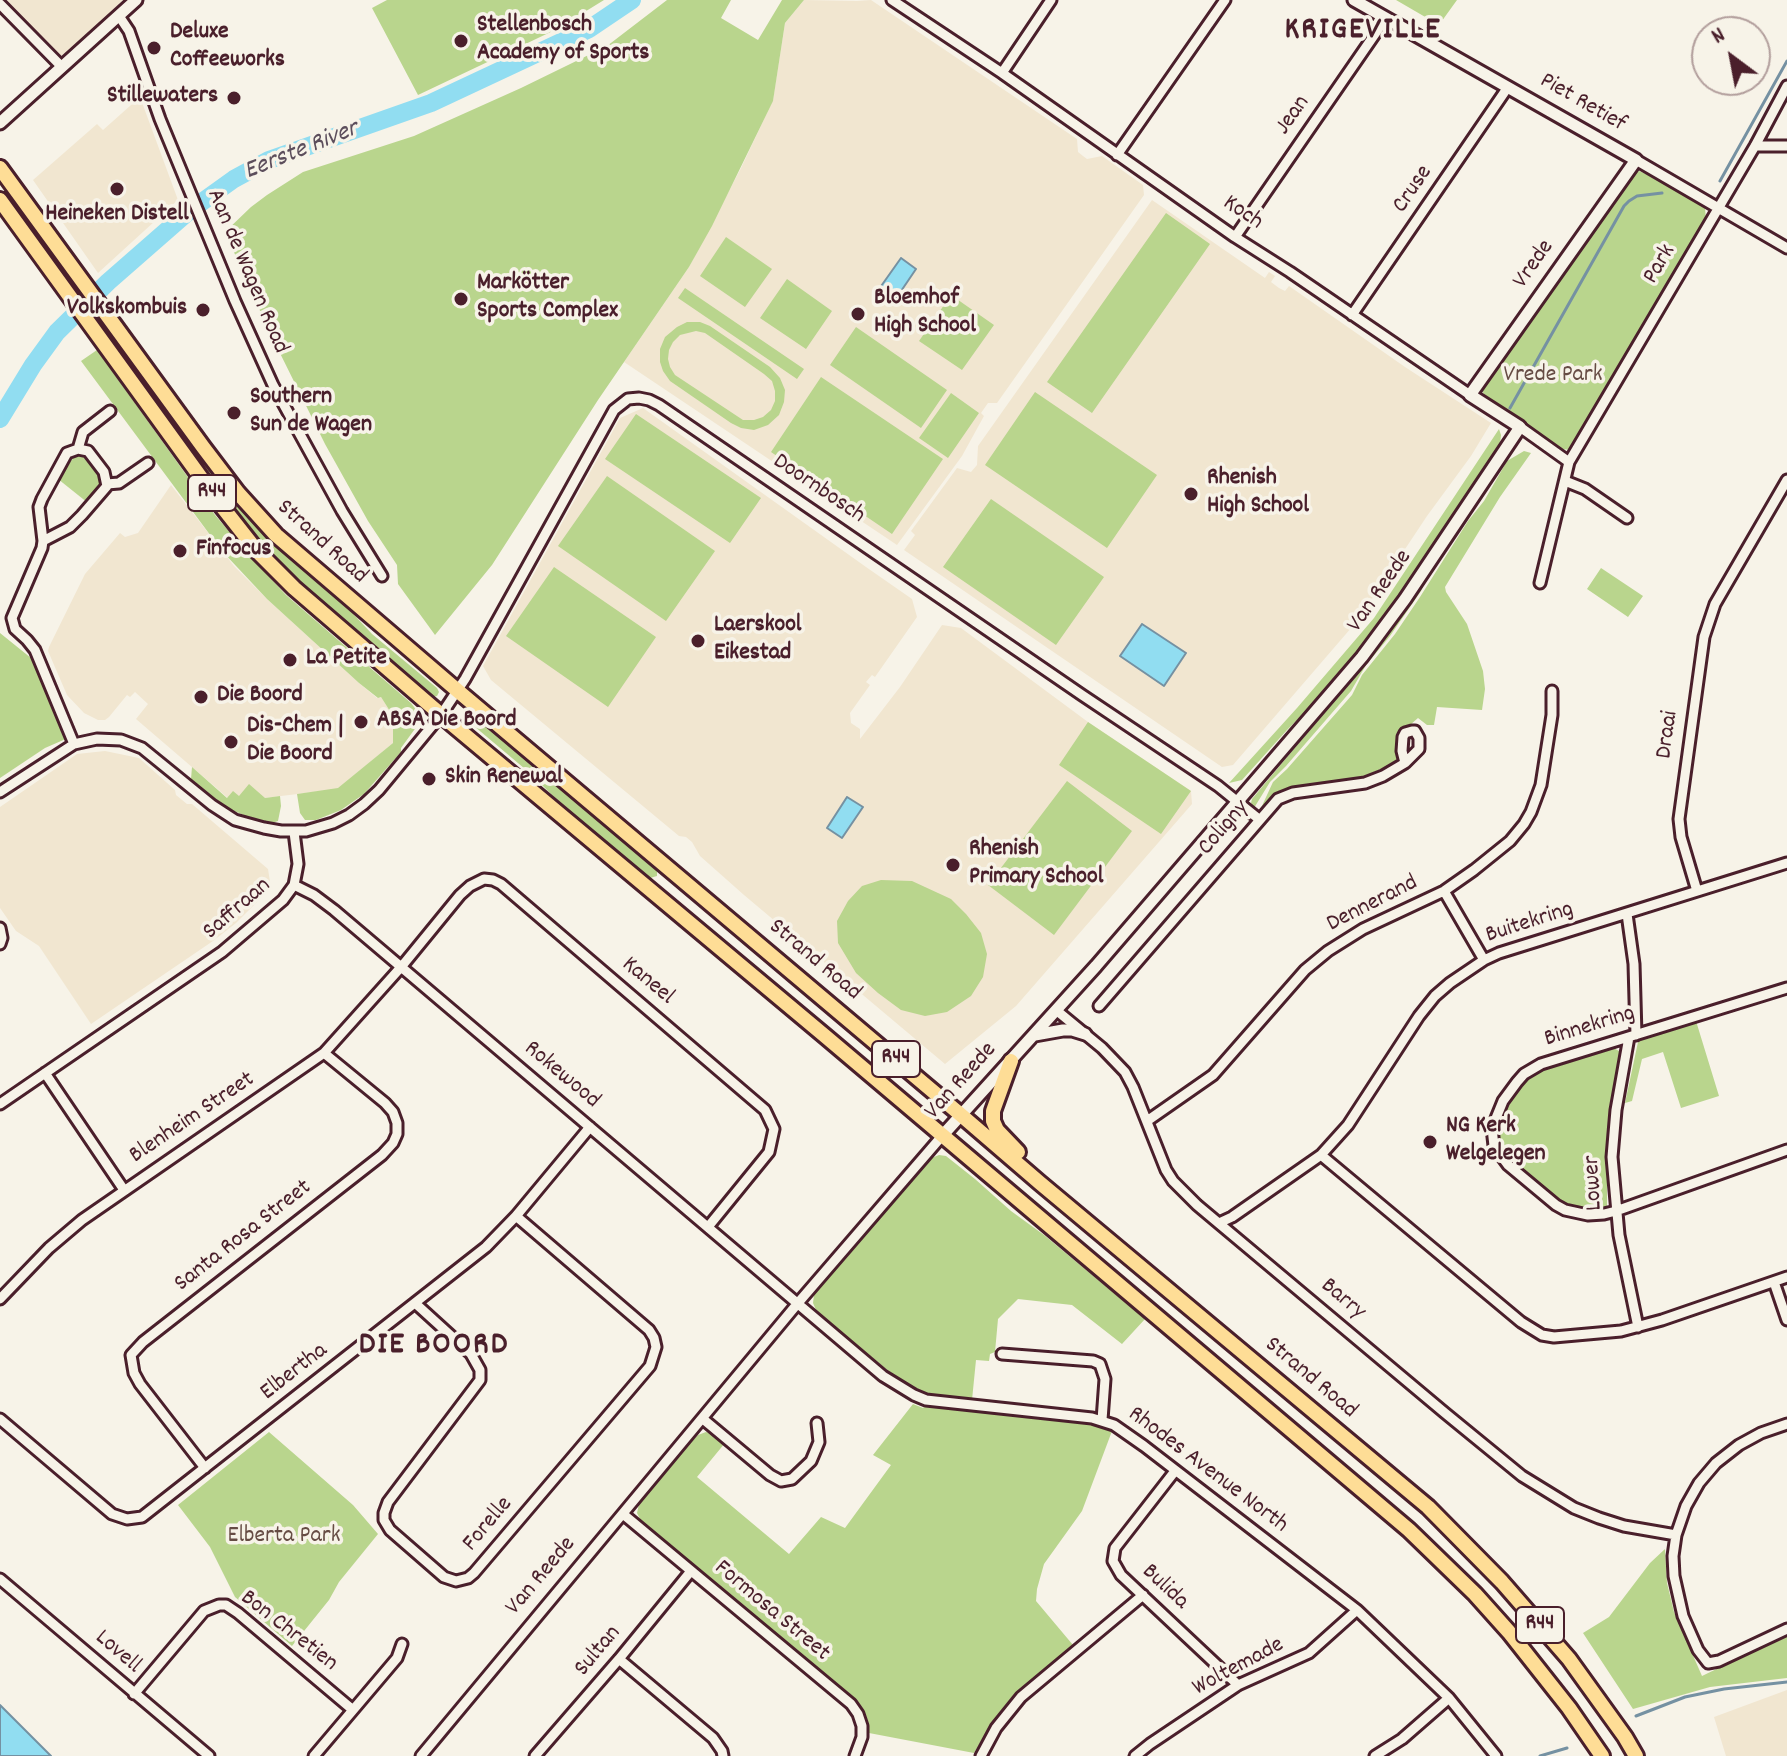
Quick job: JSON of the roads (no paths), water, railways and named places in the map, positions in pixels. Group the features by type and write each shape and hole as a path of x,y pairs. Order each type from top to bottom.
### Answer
{"main road":[{"name":"Strand Road","path":"0,168 238,493 276,535 1040,1183 1428,1507 1502,1582 1569,1659 1636,1756"},
{"name":"Strand Road","path":"0,200 220,504 257,551 294,588 1420,1540 1509,1632 1602,1756"},
{"path":"1011,1061 993,1111 993,1121 997,1130 1033,1169 1040,1183"}],"street":[{"path":"0,123 136,0"},
{"name":"Koch","path":"892,0 1095,137 1235,237 1569,462"},
{"path":"1002,73 1051,0"},
{"path":"1117,155 1225,0"},
{"name":"Piet Retief","path":"1354,0 1787,248"},
{"path":"0,4 62,67"},
{"name":"Aan de Wagen Road","path":"119,16 129,31 160,119 273,385 342,511 382,576"},
{"name":"Jean","path":"1235,237 1386,18"},
{"name":"Park","path":"1540,583 1569,462 1755,146 1787,86"},
{"name":"Cruse","path":"1352,315 1508,87"},
{"path":"1755,146 1787,146"},
{"name":"Vrede","path":"1470,395 1636,160"},
{"name":"Doornbosch","path":"458,691 614,410 628,399 639,398 659,405 1237,801 1260,820"},
{"path":"78,449 83,432 110,411"},
{"name":"Van Reede","path":"421,1756 798,1303 1369,647 1405,599 1520,427"},
{"path":"43,541 75,522 104,491 107,484 104,472 88,451 78,449 67,453 42,499 39,507 43,541 13,614 15,629 35,650 74,744"},
{"path":"107,484 119,483 148,463"},
{"name":"Draai","path":"1697,891 1679,827 1704,637 1710,615 1724,587 1787,480"},
{"path":"1565,481 1585,489 1627,518"},
{"path":"0,792 74,744 97,739 121,740 142,748 235,820 264,828 306,831 333,823 364,804 389,779 458,691"},
{"name":"Dennerand","path":"1147,1121 1221,1068 1305,970 1328,951 1363,929 1444,891 1510,841 1531,812 1544,774 1552,691"},
{"name":"Coligny","path":"1099,1006 1272,805 1286,795 1365,783 1405,763 1420,743 1415,731 1405,733 1402,743 1405,763"},
{"name":"Saffraan","path":"0,1104 222,952 266,916 294,885 298,864 294,832"},
{"name":"Buitekring","path":"1219,1223 1248,1207 1321,1155 1348,1125 1435,996 1484,960 1787,863"},
{"name":"Kaneel","path":"402,966 470,886 484,879 493,880 750,1095 761,1105 774,1129 769,1152 708,1227"},
{"name":"Rokewood","path":"294,885 323,901 402,966 798,1303"},
{"path":"1444,891 1484,960"},
{"name":"Lower","path":"1627,914 1634,964 1633,1036 1613,1133 1612,1157 1616,1211 1638,1327"},
{"path":"0,928 0,944"},
{"name":"Blenheim Street","path":"0,1299 49,1248 82,1220 324,1053 402,966"},
{"name":"Binnekring","path":"1787,988 1552,1060 1524,1074 1503,1101 1492,1128 1494,1146 1502,1159 1556,1205 1588,1215 1616,1211 1787,1150"},
{"name":"Barry","path":"1056,1010 1125,1072 1166,1170 1185,1194 1219,1223 1522,1476 1574,1508 1599,1518 1676,1535"},
{"path":"1034,1035 1063,1030 1085,1034"},
{"name":"Santa Rosa Street","path":"205,1468 140,1384 134,1373 131,1355 143,1342 382,1155 393,1143 397,1134 393,1112 324,1053"},
{"path":"45,1073 124,1190"},
{"name":"Elbertha","path":"0,1419 112,1514 121,1518 142,1517 486,1247 590,1127"},
{"path":"1321,1155 1532,1330 1542,1335 1610,1333 1638,1327 1787,1277"},
{"name":"Forelle","path":"415,1303 471,1354 480,1370 480,1380 388,1502 384,1520 390,1530 444,1577 456,1581 474,1573 537,1500 650,1366 656,1347 649,1330 516,1216"},
{"path":"1774,1282 1787,1320"},
{"name":"Rhodes Avenue North","path":"798,1303 883,1376 914,1395 946,1403 1102,1420 1114,1425 1357,1610 1449,1698 1496,1756"},
{"path":"1002,1354 1100,1364 1105,1379 1102,1420"},
{"path":"703,1419 781,1481 798,1475 811,1461 819,1442 817,1423"},
{"path":"1787,1424 1739,1445 1716,1463 1699,1483 1686,1506 1673,1556 1677,1595 1683,1616 1698,1650 1708,1663 1787,1629"},
{"name":"Bulida","path":"1175,1471 1115,1548 1113,1561 1121,1575 1238,1685"},
{"name":"Formosa Street","path":"623,1514 851,1704 862,1726 862,1737 855,1756"},
{"name":"Sultan","path":"535,1756 691,1571"},
{"name":"Lovell","path":"0,1579 209,1756"},
{"path":"981,1756 996,1728 1021,1697 1143,1595"},
{"name":"Bon Chretien","path":"134,1694 204,1611 226,1605 353,1710"},
{"name":"Woltemade","path":"1135,1756 1238,1685 1309,1653 1357,1610"},
{"path":"314,1756 397,1658 402,1644"},
{"path":"619,1659 713,1738 723,1756"},
{"path":"1375,1756 1402,1739 1449,1698"}],"water":[{"path":"901,258 916,269 895,300 879,289"},
{"path":"1142,624 1186,653 1164,686 1120,656"},
{"path":"847,797 863,807 842,838 827,828"},
{"path":"0,1705 51,1756 0,1756"}],"waterway":[{"name":"Eerste River","path":"0,419 57,332 108,282 188,212 234,179 269,160 431,103 589,29 632,0"},
{"path":"1720,181 1787,61"},
{"path":"1510,408 1624,206 1637,196 1662,193"},
{"path":"1636,1716 1685,1697 1787,1682"},
{"path":"1540,1756 1567,1748"}],"place":[{"name":"Stellenbosch Academy of Sports","path":"461,41"},
{"name":"Deluxe Coffeeworks","path":"154,48"},
{"name":"Stillewaters","path":"234,98"},
{"name":"Heineken Distell","path":"117,189"},
{"name":"Markötter Sports Complex","path":"461,299"},
{"name":"Volkskombuis","path":"203,310"},
{"name":"Bloemhof High School","path":"858,314"},
{"name":"Southern Sun de Wagen","path":"234,413"},
{"name":"Rhenish High School","path":"1191,494"},
{"name":"Finfocus","path":"180,551"},
{"name":"Laerskool Eikestad","path":"698,641"},
{"name":"La Petite","path":"290,660"},
{"name":"Die Boord","path":"201,697"},
{"name":"ABSA Die Boord","path":"361,722"},
{"name":"Dis-Chem | Die Boord","path":"231,742"},
{"name":"Skin Renewal","path":"429,779"},
{"name":"Rhenish Primary School","path":"953,865"},
{"name":"NG Kerk Welgelegen","path":"1430,1142"}],"district":[{"name":"KRIGEVILLE","path":"1363,33"},
{"name":"DIE BOORD","path":"434,1348"}],"park label":[{"name":"Vrede Park","path":"1553,377"},
{"name":"Elberta Park","path":"284,1538"}]}
